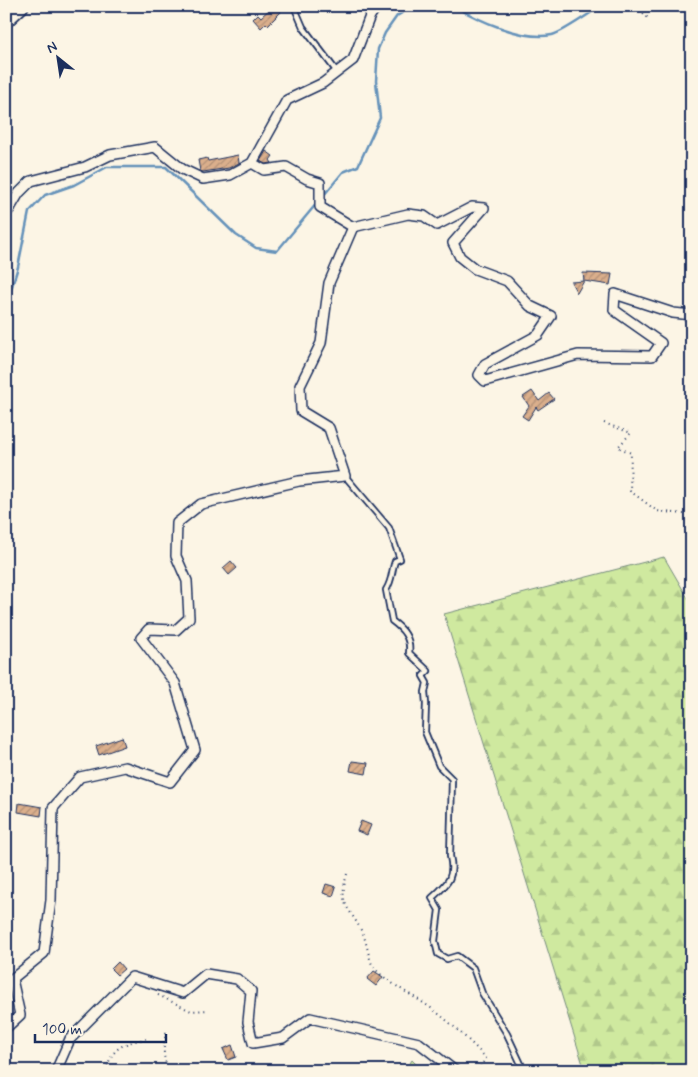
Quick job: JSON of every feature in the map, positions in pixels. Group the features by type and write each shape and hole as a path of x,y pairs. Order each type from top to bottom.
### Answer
{"main road":[{"path":"6,21 22,6"}],"street":[{"path":"6,212 31,181 85,167 110,155 145,148 156,147 182,169 203,179 230,175 252,163 287,100 323,83 353,60 370,16 377,6"},
{"path":"252,163 264,170 286,167 307,179 320,183 320,207 353,227 408,214 424,216 437,225 472,207 484,208 453,243 460,257 475,270 507,281 530,306 551,316 538,335 485,364 479,375 485,381 578,355 652,356 660,343 614,310 615,294 673,313 692,314"},
{"path":"6,1028 20,1015 12,979 44,953 52,900 53,808 80,777 124,767 170,782 195,750 175,683 141,638 149,629 176,630 189,618 187,581 176,556 176,523 201,504 299,481 345,476 329,428 301,410 300,386 321,343 329,283 353,227"},
{"path":"56,1071 70,1039 132,977 183,993 206,974 237,979 252,991 248,1022 253,1044 283,1038 310,1018 418,1043 455,1071"}],"lane":[{"path":"294,6 303,27 338,72"},
{"path":"345,476 389,528 394,538 400,559 395,561 392,570 392,580 386,590 392,621 401,628 410,644 410,653 428,671 423,676 427,683 425,692 425,732 439,766 452,779 450,856 452,868 448,882 432,898 439,910 435,941 438,954 447,959 457,956 473,968 482,993 507,1034 521,1064 517,1071"}],"path":[{"path":"636,6 649,19"},
{"path":"604,423 631,433 618,447 632,453 630,491 658,511 692,514"},
{"path":"347,874 343,897 346,907 362,930 373,966 387,979 435,1011 473,1044 486,1058 478,1071"},
{"path":"156,993 162,998 191,1011 208,1010"},
{"path":"166,1032 163,1058 166,1066"},
{"path":"106,1071 109,1057 127,1042 146,1039"}],"green space":[{"path":"664,557 692,605 692,1071 585,1071 444,614"},
{"path":"412,1060 423,1071 405,1071"}],"building":[{"path":"273,6 276,6 281,12 268,25 266,23 261,28 253,19 258,14 261,17"},
{"path":"266,151 273,156 270,160 272,163 265,164 260,161"},
{"path":"238,155 239,163 229,168 200,171 198,160 207,158 208,161"},
{"path":"583,273 612,274 610,285 584,281"},
{"path":"584,281 577,293 571,282"},
{"path":"532,391 539,401 549,393 554,399 538,410 536,407 528,420 522,416 529,406 523,397"},
{"path":"231,561 237,568 229,575 223,568"},
{"path":"122,737 125,746 99,755 96,746"},
{"path":"352,761 368,763 366,774 350,771"},
{"path":"19,803 42,807 41,816 18,812"},
{"path":"361,821 371,825 367,835 357,831"},
{"path":"326,884 336,887 333,896 323,893"},
{"path":"118,962 124,969 117,975 111,969"},
{"path":"374,971 383,977 376,986 367,979"},
{"path":"232,1045 236,1057 228,1060 223,1049"}],"waterway":[{"path":"324,195 343,172 358,166 380,118 376,81 378,49 385,33 397,16 413,6"},
{"path":"454,6 501,28 540,36 552,35 562,31 601,6"},
{"path":"6,305 18,267 29,212 45,195 74,185 107,167 166,167 236,235 256,248 277,251 317,203"}]}
